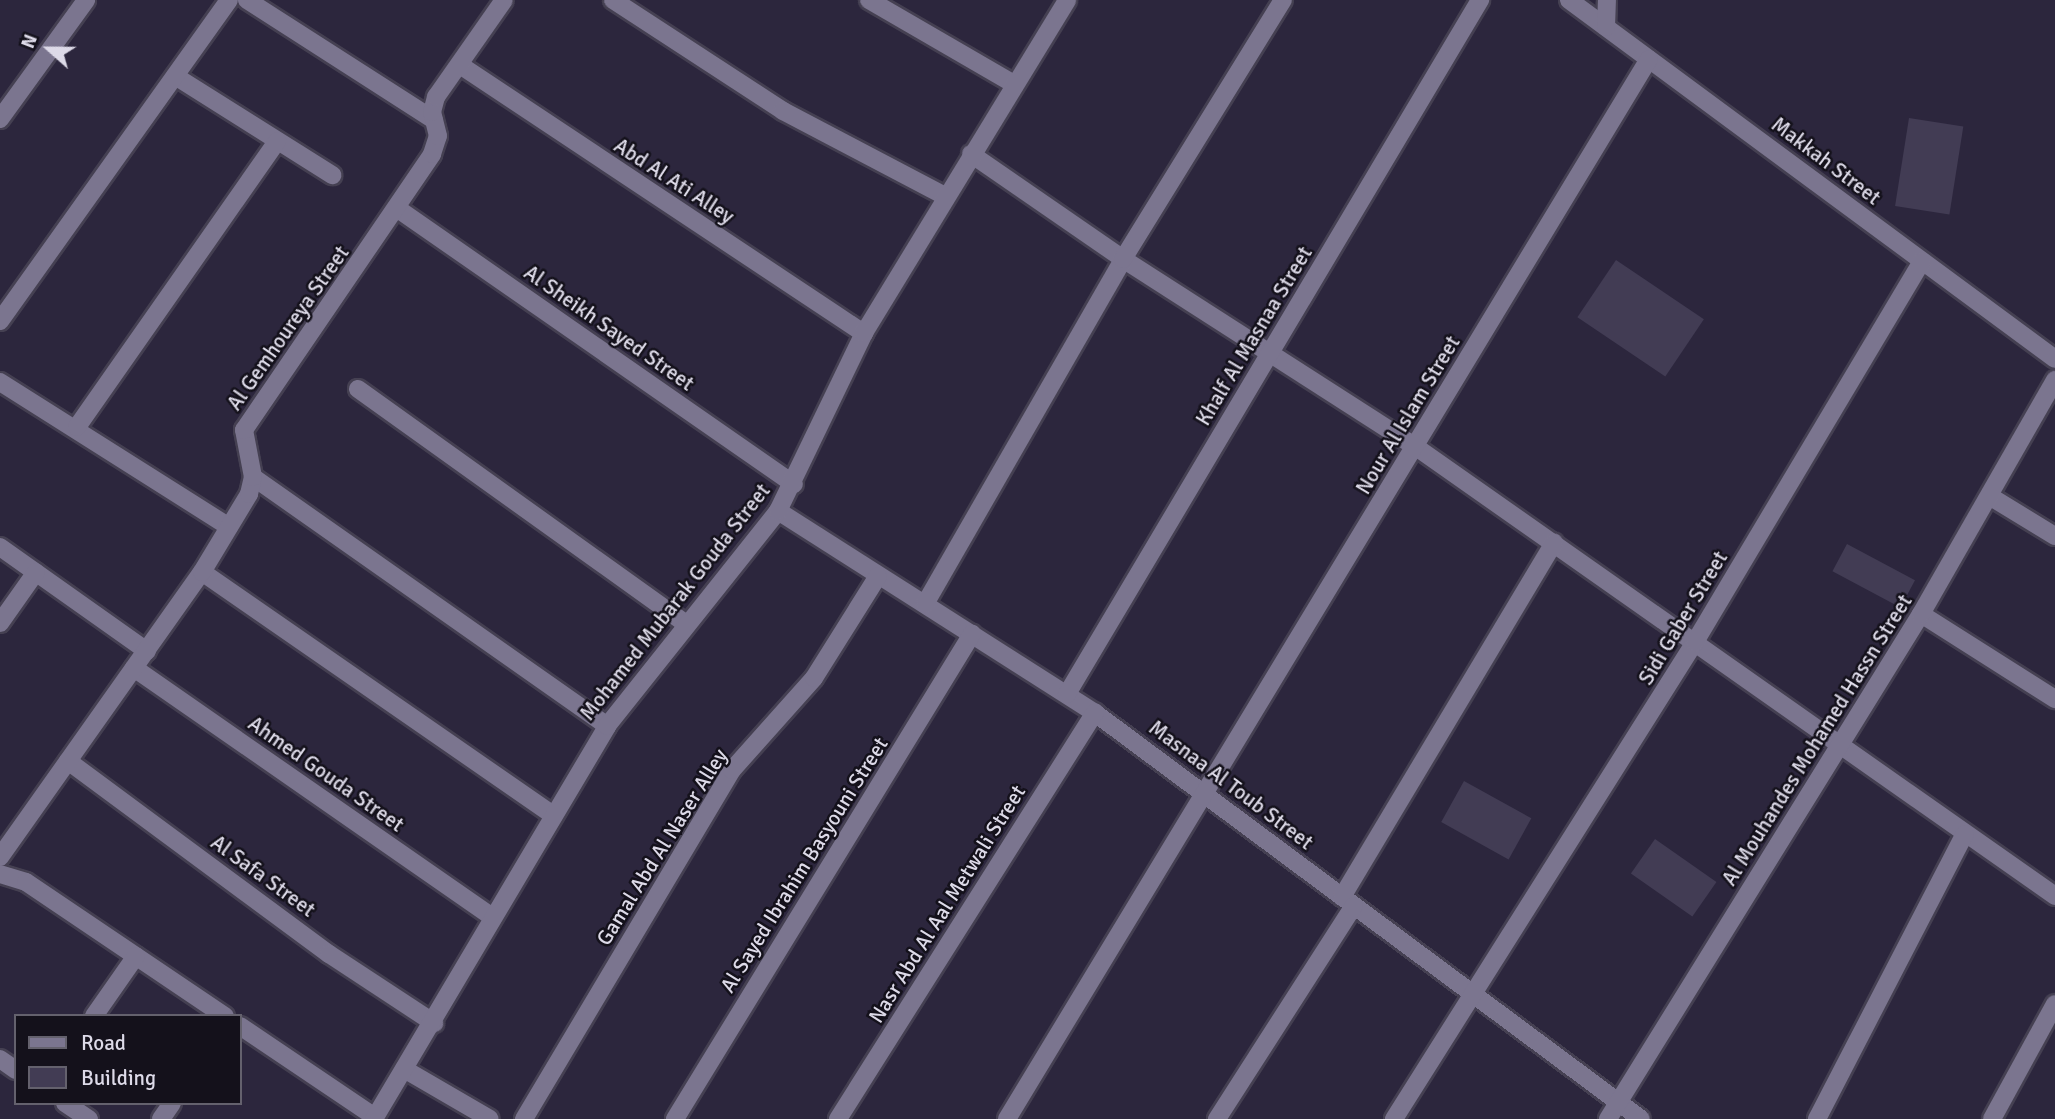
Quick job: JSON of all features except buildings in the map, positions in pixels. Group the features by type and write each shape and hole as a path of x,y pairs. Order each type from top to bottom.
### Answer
{"street":[{"path":"0,119 86,0"},
{"path":"0,321 229,0"},
{"path":"247,0 434,120"},
{"path":"613,0 783,111 945,197"},
{"path":"869,0 1014,84"},
{"name":"Mohamed Mubarak Gouda Street","path":"374,1118 435,1023 492,917 607,726 778,511 794,484 864,333 1067,0"},
{"path":"925,604 1123,259 1283,0"},
{"name":"Khalf Al Masnaa Street","path":"1067,694 1480,0"},
{"name":"Makkah Street","path":"1570,0 2055,359"},
{"path":"1606,27 1607,0"},
{"name":"Al Gemhoureya Street","path":"253,477 244,430 398,209 437,146 434,120 436,97 460,65 497,2"},
{"name":"Nour Al Islam Street","path":"1007,1119 1649,59"},
{"name":"Abd Al Ati Alley","path":"460,65 864,333"},
{"path":"175,76 332,176"},
{"path":"77,426 277,141"},
{"path":"971,154 1123,259 1416,447 1554,542 1840,747 2055,895"},
{"name":"Al Sheikh Sayed Street","path":"398,209 794,484"},
{"name":"Sidi Gaber Street","path":"1394,1119 1476,995 1695,642 1922,261"},
{"name":"Al Mouhandes Mohamed Hassn Street","path":"1608,1119 1921,614 1991,497 2055,380"},
{"path":"0,382 77,426 229,527"},
{"path":"358,389 686,624"},
{"path":"0,856 202,572 249,494 253,477 607,726"},
{"path":"1991,497 2055,536"},
{"name":"Masnaa Al Toub Street","path":"778,511 1095,712 1641,1119"},
{"path":"1217,1119 1348,902 1554,542"},
{"path":"0,547 147,651"},
{"path":"0,623 36,572"},
{"path":"202,572 552,814"},
{"name":"Gamal Abd Al Naser Alley","path":"524,1119 733,770 814,677 878,576"},
{"path":"1921,614 2055,699"},
{"name":"Al Sayed Ibrahim Basyouni Street","path":"675,1119 972,635"},
{"name":"Ahmed Gouda Street","path":"134,668 492,917"},
{"name":"Nasr Abd Al Aal Metwali Street","path":"838,1119 1095,712"},
{"name":"Al Safa Street","path":"68,761 329,954 435,1023"},
{"path":"1817,1119 1965,834"},
{"path":"0,874 26,882 222,1014"},
{"path":"95,1014 136,956"},
{"path":"1992,1119 2055,1004"},
{"path":"242,1027 374,1118"},
{"path":"404,1069 490,1119"},
{"path":"68,1105 89,1119"}]}
